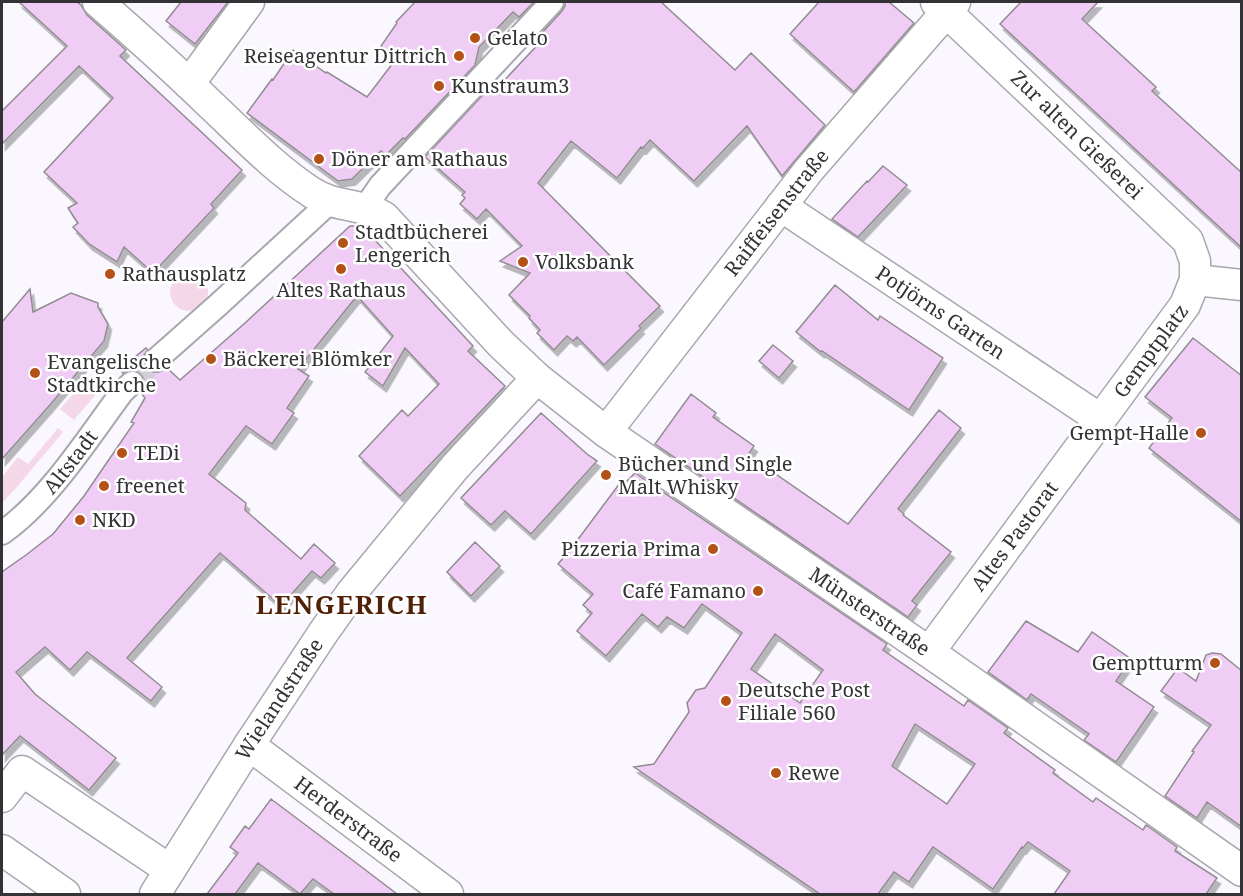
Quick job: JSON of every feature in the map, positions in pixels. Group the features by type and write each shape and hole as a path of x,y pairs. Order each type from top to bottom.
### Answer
{"street":[{"path":"98,2 271,162 310,192 330,202 365,208 380,186 552,2"},
{"path":"189,84 249,2"},
{"name":"Raiffeisenstraße","path":"606,432 809,170 946,5"},
{"name":"Zur alten Gießerei","path":"946,5 1188,241 1196,261 1195,280"},
{"path":"157,359 330,202"},
{"name":"Potjörns Garten","path":"781,206 1100,418"},
{"name":"Münsterstraße","path":"365,208 384,217 501,344 537,378 606,432 929,652 1242,871"},
{"path":"1195,280 1242,285"},
{"name":"Gemptplatz","path":"1100,418 1185,305 1195,280"},
{"name":"Wielandstraße","path":"162,882 249,745 352,592 455,467 537,378"},
{"name":"Altstadt","path":"2,533 48,491 132,382"},
{"name":"Altes Pastorat","path":"929,652 1100,418"},
{"name":"Herderstraße","path":"249,745 448,894"},
{"path":"2,797 22,771 162,882"},
{"path":"2,850 65,894"}],"shaded area":[{"path":"189,273 202,279 208,292 202,305 189,311 176,305 170,292 176,279"},
{"path":"90,375 103,386 74,420 60,409"},
{"path":"58,428 63,432 2,503 2,477 18,457 28,464"}],"building":[{"path":"19,2 77,2 81,5 87,15 126,50 120,56 242,170 211,204 214,208 153,273 124,247 117,262 89,244 73,227 78,223 68,208 77,203 44,172 113,98 79,66 2,144 2,111 67,46"},
{"path":"181,2 228,2 195,44 166,21"},
{"path":"415,2 534,2 519,17 513,12 479,47 475,65 405,139 403,138 386,155 381,151 352,179 338,181 247,113 293,50 367,97 396,59 381,46 396,22"},
{"path":"565,2 661,2 735,70 751,53 825,125 782,176 747,126 694,181 650,140 643,148 641,147 617,178 571,141 538,183 660,306 604,365 577,337 573,341 567,336 554,350 537,333 540,330 529,318 530,316 509,295 530,273 500,261 522,246 486,209 477,219 460,204 465,198 462,195 465,192 425,157 494,83 498,87 545,37 541,34 562,11"},
{"path":"819,2 889,2 914,23 854,92 790,34"},
{"path":"1021,2 1098,2 1082,19 1156,87 1152,91 1242,173 1242,248 1000,24"},
{"path":"883,166 907,185 858,237 832,219"},
{"path":"350,226 362,226 473,346 468,351 505,386 400,496 359,456 402,410 408,416 439,384 405,348 383,386 365,372 393,336 357,296 298,369 309,376 287,408 294,413 272,444 246,426 209,474 246,503 245,510 301,559 314,544 335,563 321,578 312,571 281,606 220,553 127,658 162,687 151,701 87,652 70,670 45,647 16,672 35,694 116,758 89,790 20,736 2,755 2,572 53,534 84,496 134,423 131,422 145,398 141,393 145,387 145,380 137,370 123,373 120,369 146,348 148,350 144,355 144,361 147,368 152,372 159,372 167,368 180,380"},
{"path":"835,285 878,320 880,316 943,358 909,410 821,352 796,332"},
{"name":"Evangelische Stadtkirche","path":"30,289 33,312 71,293 98,303 108,324 104,341 2,459 2,322"},
{"name":"Gempt-Halle","path":"1193,338 1242,376 1242,522 1149,448 1172,418 1145,397"},
{"path":"773,345 793,361 779,378 759,361"},
{"path":"691,394 716,413 713,417 754,446 748,455 848,524 939,410 961,428 898,509 951,552 912,601 917,605 908,617 655,444"},
{"path":"541,413 597,461 531,534 505,511 491,525 461,498"},
{"path":"635,473 887,644 883,650 964,706 968,700 1008,728 1004,733 1055,770 1053,773 1093,802 1096,798 1143,830 1146,825 1177,847 1175,851 1217,878 1206,894 1054,894 1070,871 1028,842 1022,847 993,889 933,847 909,882 894,872 878,894 820,894 634,767 654,764 689,712 687,703 696,690 705,688 742,633 702,604 684,628 667,617 658,627 642,614 606,656 577,631 592,613 583,605 593,594 558,564 623,479 626,482","holes":["775,634 823,670 800,703 751,669","915,724 975,764 947,804 892,766"]},
{"path":"475,542 500,566 471,596 447,572"},
{"path":"1026,621 1078,652 1092,632 1131,659 1116,681 1154,707 1116,762 1084,740 1089,734 1031,694 1027,700 988,672"},
{"path":"1221,654 1242,671 1242,827 1207,802 1197,818 1165,796 1194,752 1192,751 1211,725 1161,691 1178,668 1196,681 1206,655"},
{"path":"271,799 397,894 334,894 313,879 300,894 258,863 235,894 207,894 238,853 230,847 245,826 249,829"}],"tunnel":[{"path":"132,383 157,359"}],"place":[{"name":"Gelato","path":"475,38"},
{"name":"Reiseagentur Dittrich","path":"459,56"},
{"name":"Kunstraum3","path":"439,86"},
{"name":"Döner am Rathaus","path":"319,159"},
{"name":"Stadtbücherei Lengerich","path":"343,243"},
{"name":"Volksbank","path":"523,262"},
{"name":"Altes Rathaus","path":"341,269"},
{"name":"Rathausplatz","path":"110,274"},
{"name":"Bäckerei Blömker","path":"211,359"},
{"name":"Evangelische Stadtkirche","path":"35,373"},
{"name":"Gempt-Halle","path":"1201,433"},
{"name":"TEDi","path":"122,453"},
{"name":"Bücher und Single Malt Whisky","path":"606,475"},
{"name":"freenet","path":"104,486"},
{"name":"NKD","path":"80,520"},
{"name":"Pizzeria Prima","path":"713,549"},
{"name":"Café Famano","path":"758,591"},
{"name":"Gemptturm","path":"1215,663"},
{"name":"Deutsche Post Filiale 560","path":"726,701"},
{"name":"Rewe","path":"776,773"}],"district":[{"name":"LENGERICH","path":"342,605"}]}
